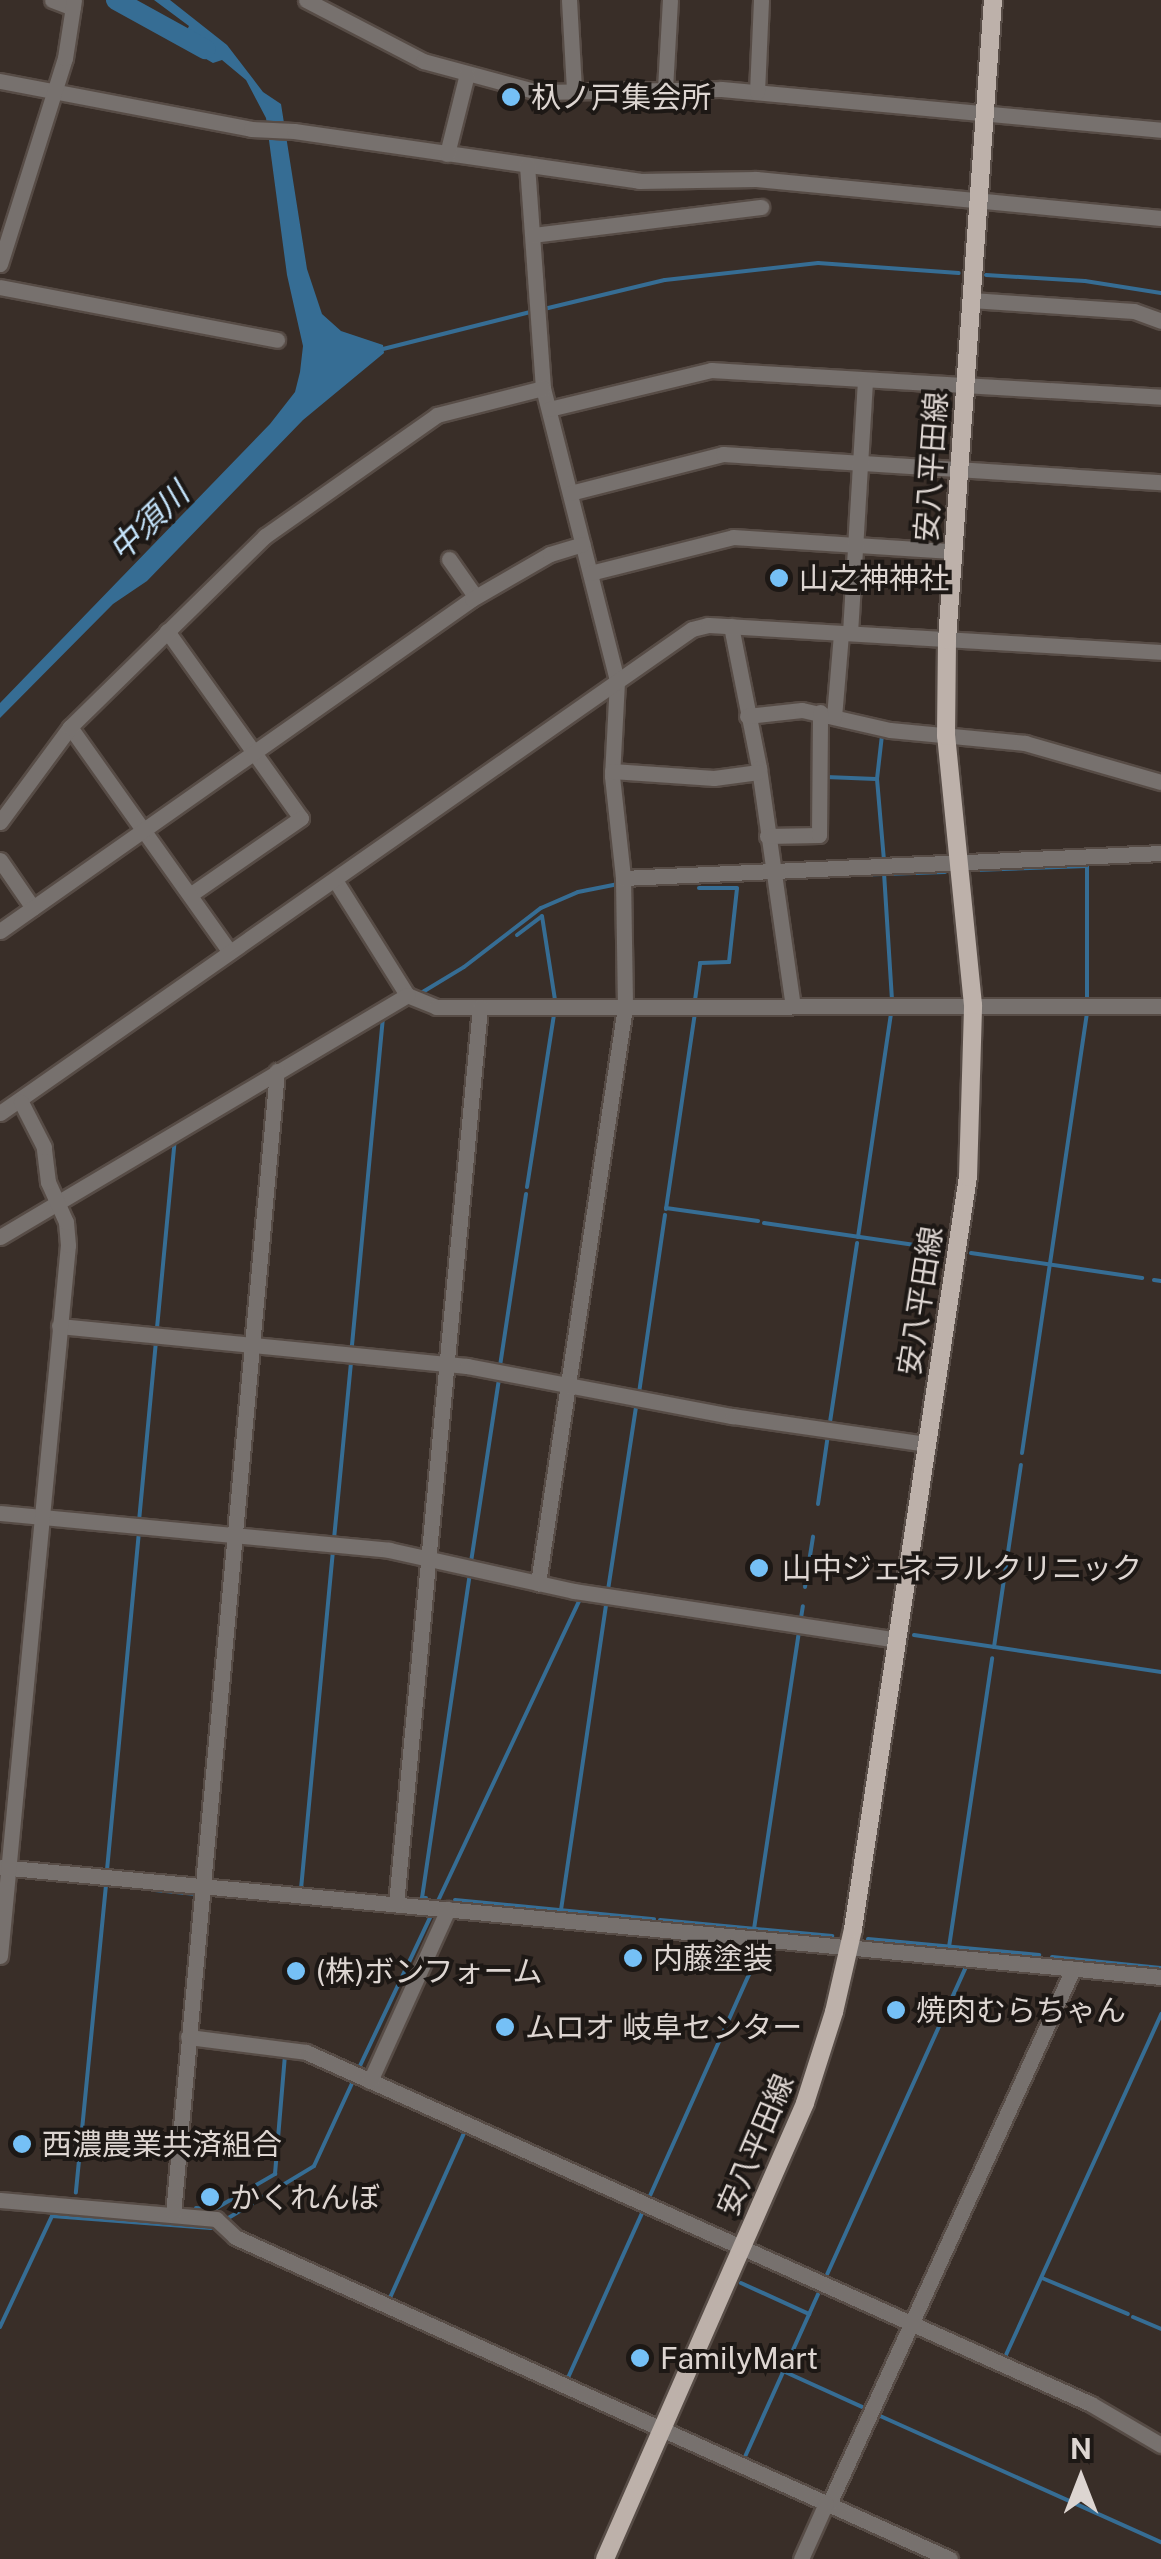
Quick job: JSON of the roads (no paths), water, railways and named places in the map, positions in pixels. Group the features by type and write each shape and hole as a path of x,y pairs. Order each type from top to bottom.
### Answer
{"main road":[{"name":"安八平田線","path":"605,2559 805,2103 850,1948 968,1178 973,1005 946,736 947,640 992,0"}],"street":[{"path":"0,264 55,92 73,4 52,0"},
{"path":"306,0 424,62 538,92 757,92 1161,130"},
{"path":"568,0 574,90"},
{"path":"665,90 670,0"},
{"path":"757,92 761,0"},
{"path":"447,154 467,74"},
{"path":"0,81 256,129 294,131 638,180 756,179 1161,218"},
{"path":"527,166 544,388 617,682 612,771 623,878 626,1007 538,1583"},
{"path":"533,235 761,206"},
{"path":"0,287 277,340"},
{"path":"970,300 1134,311 1161,321"},
{"path":"549,410 712,370 1161,396"},
{"path":"767,836 820,834 827,715 845,633 855,545 865,380"},
{"path":"0,822 70,727 265,536 437,415 544,388"},
{"path":"570,493 723,454 1161,482"},
{"path":"590,572 718,538 952,551"},
{"path":"0,931 475,596 550,554 582,544"},
{"path":"448,559 475,596"},
{"path":"731,626 759,772 793,1006"},
{"path":"0,1113 21,1102 692,629 731,626 1161,652"},
{"path":"167,630 302,818 190,895"},
{"path":"747,716 827,715 890,730 1025,743 1161,782"},
{"path":"70,727 230,952"},
{"path":"612,771 714,778 759,772"},
{"path":"623,878 1161,853"},
{"path":"0,860 34,908"},
{"path":"335,880 407,995 436,1007 1161,1006"},
{"path":"0,1237 407,995"},
{"path":"396,1904 480,1008"},
{"path":"173,2214 276,1071"},
{"path":"0,1956 4,1867 68,1246 66,1222 56,1204 44,1147 21,1102"},
{"path":"59,1326 448,1364 568,1388 927,1444"},
{"path":"0,1513 389,1550 538,1583 897,1640"},
{"path":"4,1867 1161,1977"},
{"path":"361,2077 440,1908"},
{"path":"801,2559 914,2323 1073,1969"},
{"path":"188,2037 288,2047 361,2077 1091,2404 1161,2445"},
{"path":"0,2200 173,2214 220,2224 950,2559"}],"water":[{"path":"154,0 170,0 227,45 263,92 281,104 307,269 322,314 341,331 383,345 384,353 303,420 147,581 113,604 0,718 0,703 270,424 295,392 300,372 303,346 287,275 266,118 246,80 222,60 213,63 180,44 189,26"}],"waterway":[{"path":"116,0 205,49"},
{"path":"544,309 665,280 818,263 959,273"},
{"path":"986,275 1085,281 1161,293"},
{"path":"379,350 534,311"},
{"path":"882,735 877,779 884,861"},
{"path":"826,777 876,779"},
{"path":"976,870 1087,866 1087,1000"},
{"path":"892,1000 884,874 945,872"},
{"path":"852,875 883,874"},
{"path":"421,993 464,967 541,908 578,892 618,884"},
{"path":"695,1000 700,963 729,962 737,888 699,888"},
{"path":"517,935 542,916 555,1000"},
{"path":"1022,1453 1087,1011"},
{"path":"666,1209 695,1013"},
{"path":"858,1237 891,1013"},
{"path":"527,1187 554,1015"},
{"path":"352,1345 383,1017"},
{"path":"157,1328 175,1139"},
{"path":"500,1366 526,1194"},
{"path":"666,1208 758,1221"},
{"path":"639,1393 665,1215"},
{"path":"764,1223 942,1249"},
{"path":"830,1422 857,1243"},
{"path":"971,1253 1142,1278"},
{"path":"1154,1280 1161,1281"},
{"path":"139,1521 156,1342"},
{"path":"334,1539 351,1362"},
{"path":"471,1562 499,1379"},
{"path":"608,1590 636,1408"},
{"path":"818,1504 828,1435"},
{"path":"994,1647 1021,1465"},
{"path":"107,1870 139,1531"},
{"path":"805,1587 813,1537"},
{"path":"301,1889 333,1551"},
{"path":"426,1898 422,1898 470,1573"},
{"path":"437,1903 582,1595"},
{"path":"561,1910 607,1600"},
{"path":"801,1618 803,1606"},
{"path":"754,1929 799,1630"},
{"path":"914,1635 1161,1672"},
{"path":"949,1947 992,1658"},
{"path":"15,1876 106,1885 76,2193"},
{"path":"155,1890 196,1894"},
{"path":"455,1900 654,1919"},
{"path":"358,2070 433,1911"},
{"path":"660,1920 832,1936"},
{"path":"868,1939 1039,1955"},
{"path":"649,2198 761,1948"},
{"path":"1052,1957 1161,1968"},
{"path":"825,2279 967,1965"},
{"path":"1005,2357 1161,2014"},
{"path":"196,2208 213,2210 275,2174 285,2055"},
{"path":"225,2220 314,2166 354,2079"},
{"path":"389,2300 464,2133"},
{"path":"567,2380 642,2213"},
{"path":"0,2327 52,2216 211,2228 217,2225"},
{"path":"1042,2278 1128,2314"},
{"path":"741,2283 809,2314"},
{"path":"744,2459 820,2290"},
{"path":"1133,2317 1161,2329"},
{"path":"783,2371 869,2410"},
{"path":"878,2415 1161,2542"}],"place":[{"name":"杁ノ戸集会所","path":"511,97"},
{"name":"山之神神社","path":"779,578"},
{"name":"山中ジェネラルクリニック","path":"759,1568"},
{"name":"内藤塗装","path":"633,1958"},
{"name":"(株)ボンフォーム","path":"296,1971"},
{"name":"焼肉むらちゃん","path":"896,2010"},
{"name":"ムロオ 岐阜センター","path":"505,2027"},
{"name":"西濃農業共済組合","path":"22,2144"},
{"name":"かくれんぼ","path":"210,2197"},
{"name":"FamilyMart","path":"640,2358"}],"water label":[{"name":"中須川","path":"149,522"}]}
